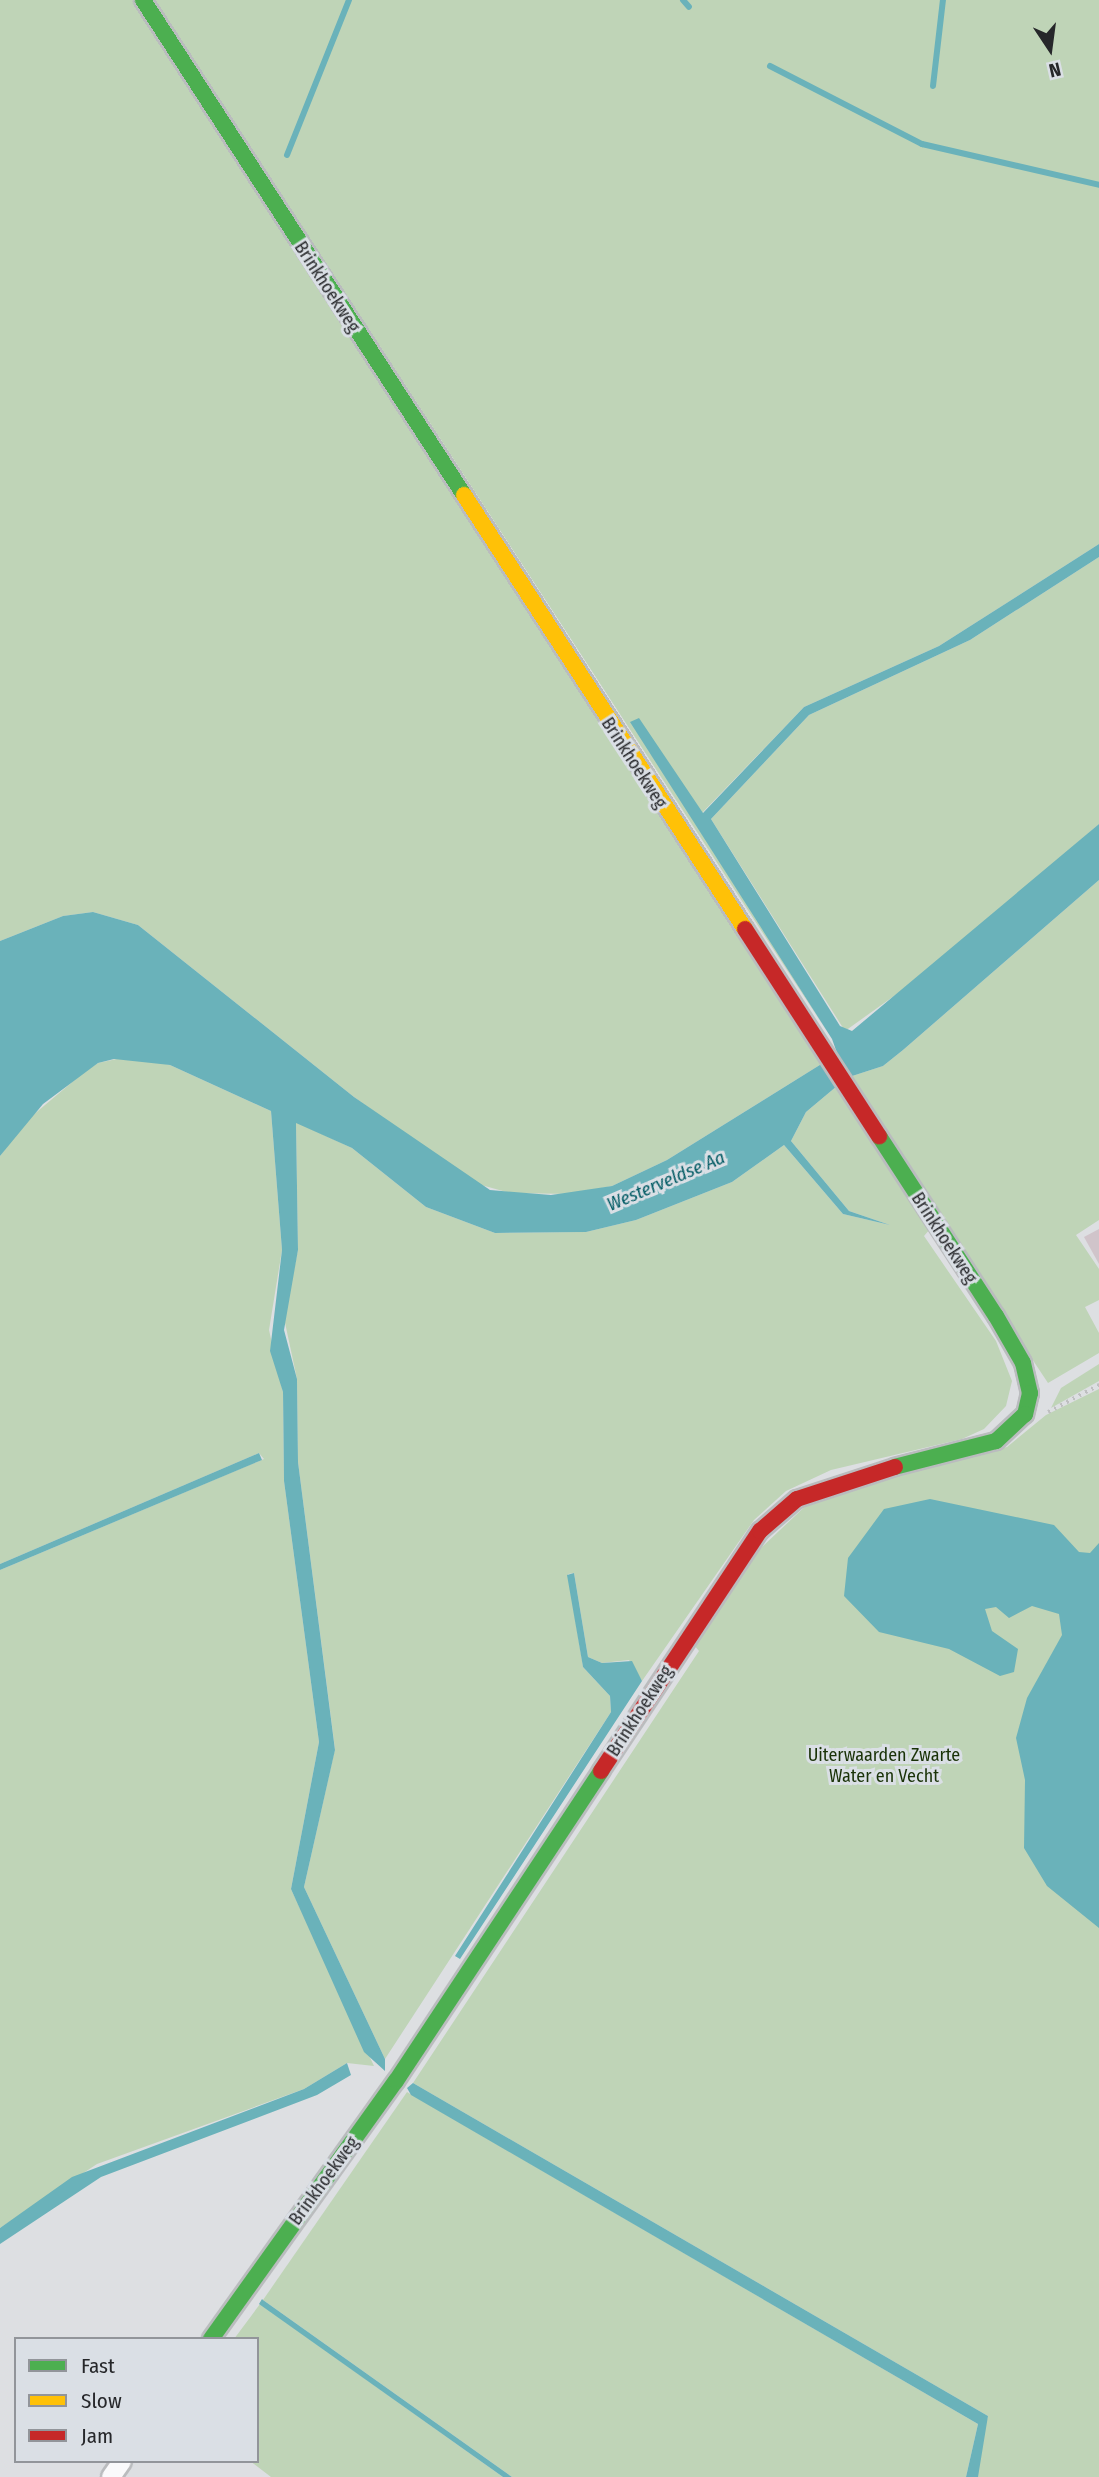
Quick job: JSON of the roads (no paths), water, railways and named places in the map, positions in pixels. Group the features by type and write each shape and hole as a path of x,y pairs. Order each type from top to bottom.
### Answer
{"street":[{"name":"Brinkhoekweg","path":"143,0 1016,1350 1028,1377 1025,1414 984,1446 814,1491 760,1531 396,2081 212,2337"}],"water":[{"path":"1099,544 1099,557 970,640 809,715 711,819 840,1026 852,1031 1099,824 1099,880 883,1066 846,1078 832,1039 630,722 639,718 703,813 804,707 939,646"},
{"name":"Westerveldse Aa","path":"93,912 138,925 354,1097 490,1190 551,1195 612,1186 667,1160 823,1063 837,1086 806,1112 791,1141 849,1211 890,1225 843,1214 784,1145 732,1182 636,1220 586,1232 495,1233 426,1207 352,1148 296,1123 298,1250 284,1330 297,1379 298,1462 335,1750 304,1887 385,2059 385,2071 364,2052 291,1889 319,1742 284,1481 283,1392 270,1351 282,1250 271,1111 170,1065 114,1059 98,1063 43,1104 0,1156 0,941 63,916"},
{"path":"259,1453 262,1460 0,1570 0,1564"},
{"path":"930,1499 1054,1525 1079,1552 1090,1553 1099,1543 1099,1928 1047,1886 1024,1848 1025,1780 1016,1738 1027,1698 1062,1635 1059,1614 1032,1606 1009,1618 996,1607 985,1609 992,1631 1018,1649 1014,1672 1000,1676 949,1649 879,1632 844,1596 848,1558 884,1509"},
{"path":"574,1573 588,1657 602,1663 632,1661 642,1681 460,1959 455,1956 611,1712 610,1696 583,1667 567,1575"},
{"path":"347,2063 351,2075 317,2095 101,2177 0,2244 0,2228 72,2177 304,2089"},
{"path":"413,2083 988,2416 978,2477 966,2477 978,2424 411,2095 407,2088"},
{"path":"262,2299 512,2477 503,2477 259,2304"}],"waterway":[{"path":"287,155 349,0"},
{"path":"683,0 689,7"},
{"path":"933,86 943,0"},
{"path":"770,66 922,144 1099,185"}],"park label":[{"name":"Uiterwaarden Zwarte Water en Vecht","path":"884,1766"}]}
